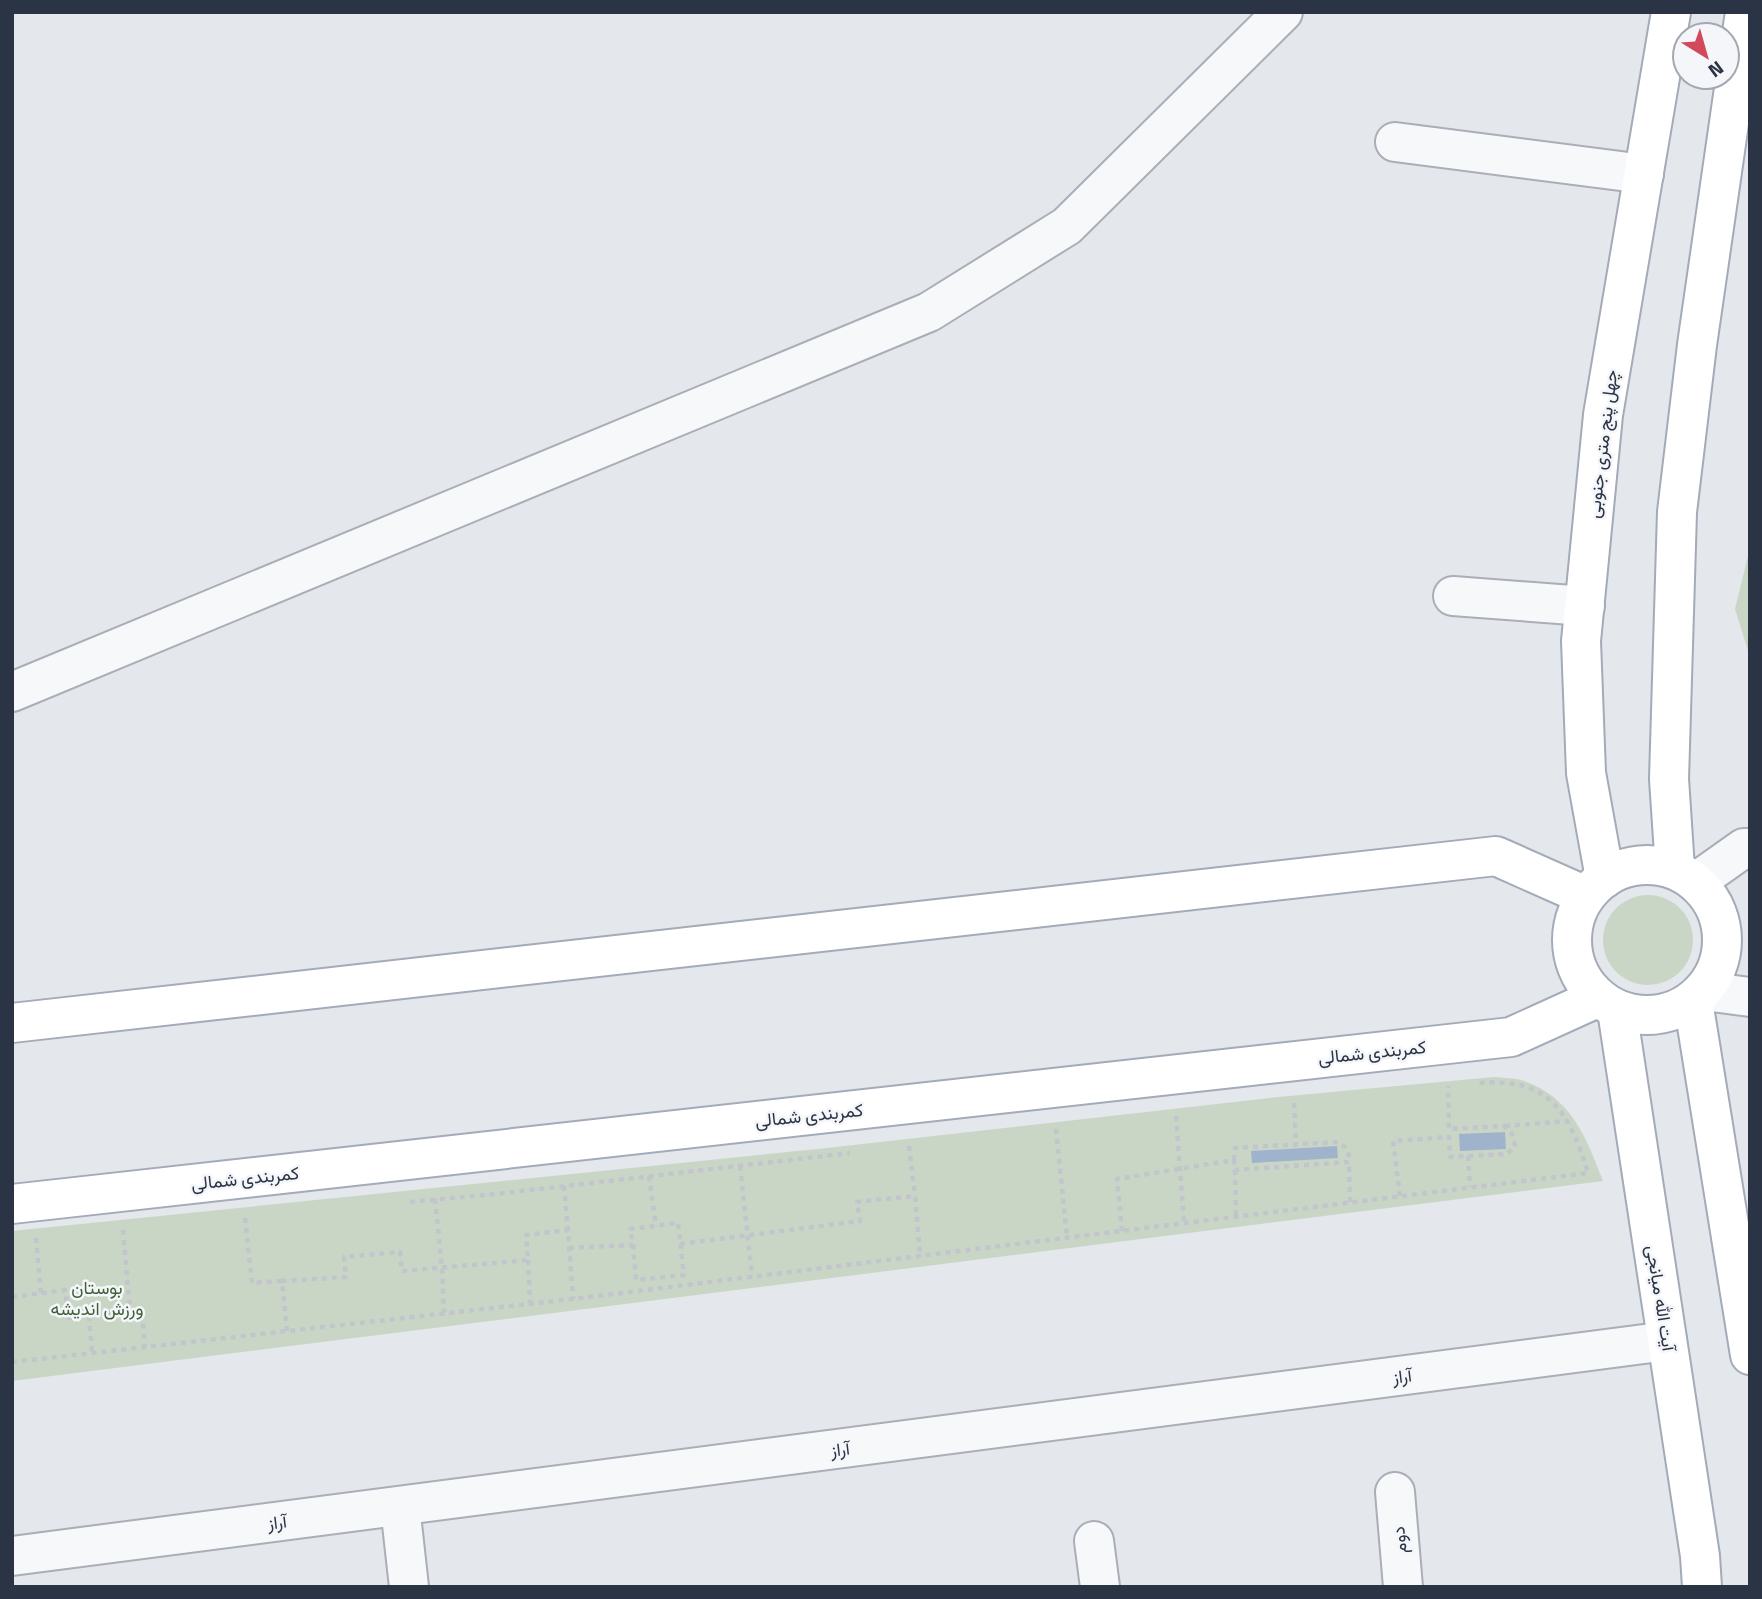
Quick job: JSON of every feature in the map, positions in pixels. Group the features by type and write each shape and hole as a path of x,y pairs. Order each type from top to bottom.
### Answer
{"main road":[{"name":"چهل پنج متری جنوبی","path":"1595,887 1586,773 1581,641 1603,415 1671,12"},
{"path":"1685,875 1669,779 1677,512 1697,345 1745,12"},
{"path":"12,1023 1496,856 1595,887"},
{"path":"1651,864 1685,875 1712,900 1721,923 1723,947 1717,971 1698,996 1676,1010 1657,1016 1636,1016 1607,1004 1583,980 1574,960 1571,938 1576,916 1595,887 1627,867 1651,864"},
{"path":"1698,996 1750,1355"},
{"name":"کمربندی شمالی","path":"12,1203 1511,1037 1607,1004"},
{"name":"آیت الله میانجی","path":"1607,1004 1667,1341 1700,1556 1702,1587"}],"street":[{"path":"12,692 929,312 1067,226 1283,12"},
{"path":"1395,142 1644,174"},
{"path":"1453,596 1585,606"},
{"path":"1685,875 1744,848 1750,848"},
{"path":"1698,996 1750,998"},
{"name":"آراز","path":"12,1556 1667,1341"},
{"name":"دوم","path":"1395,1492 1403,1587"},
{"path":"400,1506 409,1587"},
{"path":"1094,1541 1100,1587"}],"path":[{"path":"12,1362 661,1288 1588,1173 1579,1143 1568,1121 1548,1098 1528,1086 1507,1082 1471,1084"},
{"path":"1459,1085 1448,1086 1450,1157 1507,1154 1515,1146 1515,1140 1504,1126"},
{"path":"1281,1105 1294,1103 1296,1144"},
{"path":"1184,1223 1176,1116 1189,1115"},
{"path":"1449,1129 1568,1121"},
{"path":"1067,1237 1056,1129 1069,1128"},
{"path":"1400,1196 1393,1141 1449,1137"},
{"path":"1236,1216 1235,1148 1338,1142 1346,1146 1349,1152 1350,1202"},
{"path":"896,1147 921,1144"},
{"path":"909,1146 920,1255"},
{"path":"407,1202 857,1152"},
{"path":"1468,1156 1470,1187"},
{"path":"1122,1231 1116,1179 1234,1160"},
{"path":"1235,1170 1349,1162"},
{"path":"740,1166 752,1276"},
{"path":"649,1176 656,1226"},
{"path":"564,1186 573,1298"},
{"path":"680,1244 860,1221 857,1202 915,1196"},
{"path":"435,1199 444,1313"},
{"path":"245,1218 252,1283 346,1277 344,1257 400,1252 402,1271 528,1260"},
{"path":"678,1223 684,1275 636,1280 630,1229 656,1226 678,1223"},
{"path":"110,1230 123,1229 130,1311"},
{"path":"530,1303 526,1235 568,1230"},
{"path":"27,1238 48,1236"},
{"path":"36,1237 41,1294"},
{"path":"569,1248 633,1245"},
{"path":"659,1278 661,1288"},
{"path":"282,1281 286,1331"},
{"path":"12,1297 65,1290 69,1318 142,1309 145,1347"},
{"path":"89,1316 92,1353"}],"green space":[{"path":"1750,548 1750,657 1735,609"},
{"path":"1648,895 1665,898 1680,908 1690,923 1693,940 1690,957 1680,972 1665,982 1648,985 1631,982 1616,972 1606,957 1603,940 1606,923 1616,908 1631,898"},
{"name":"بوستان ورزش اندیشه","path":"1494,1077 1521,1080 1553,1096 1583,1134 1603,1181 12,1381 12,1231 827,1148 1278,1097"}],"water":[{"path":"1505,1132 1506,1149 1460,1151 1459,1134"},
{"path":"1337,1146 1338,1158 1252,1163 1251,1151"}]}
